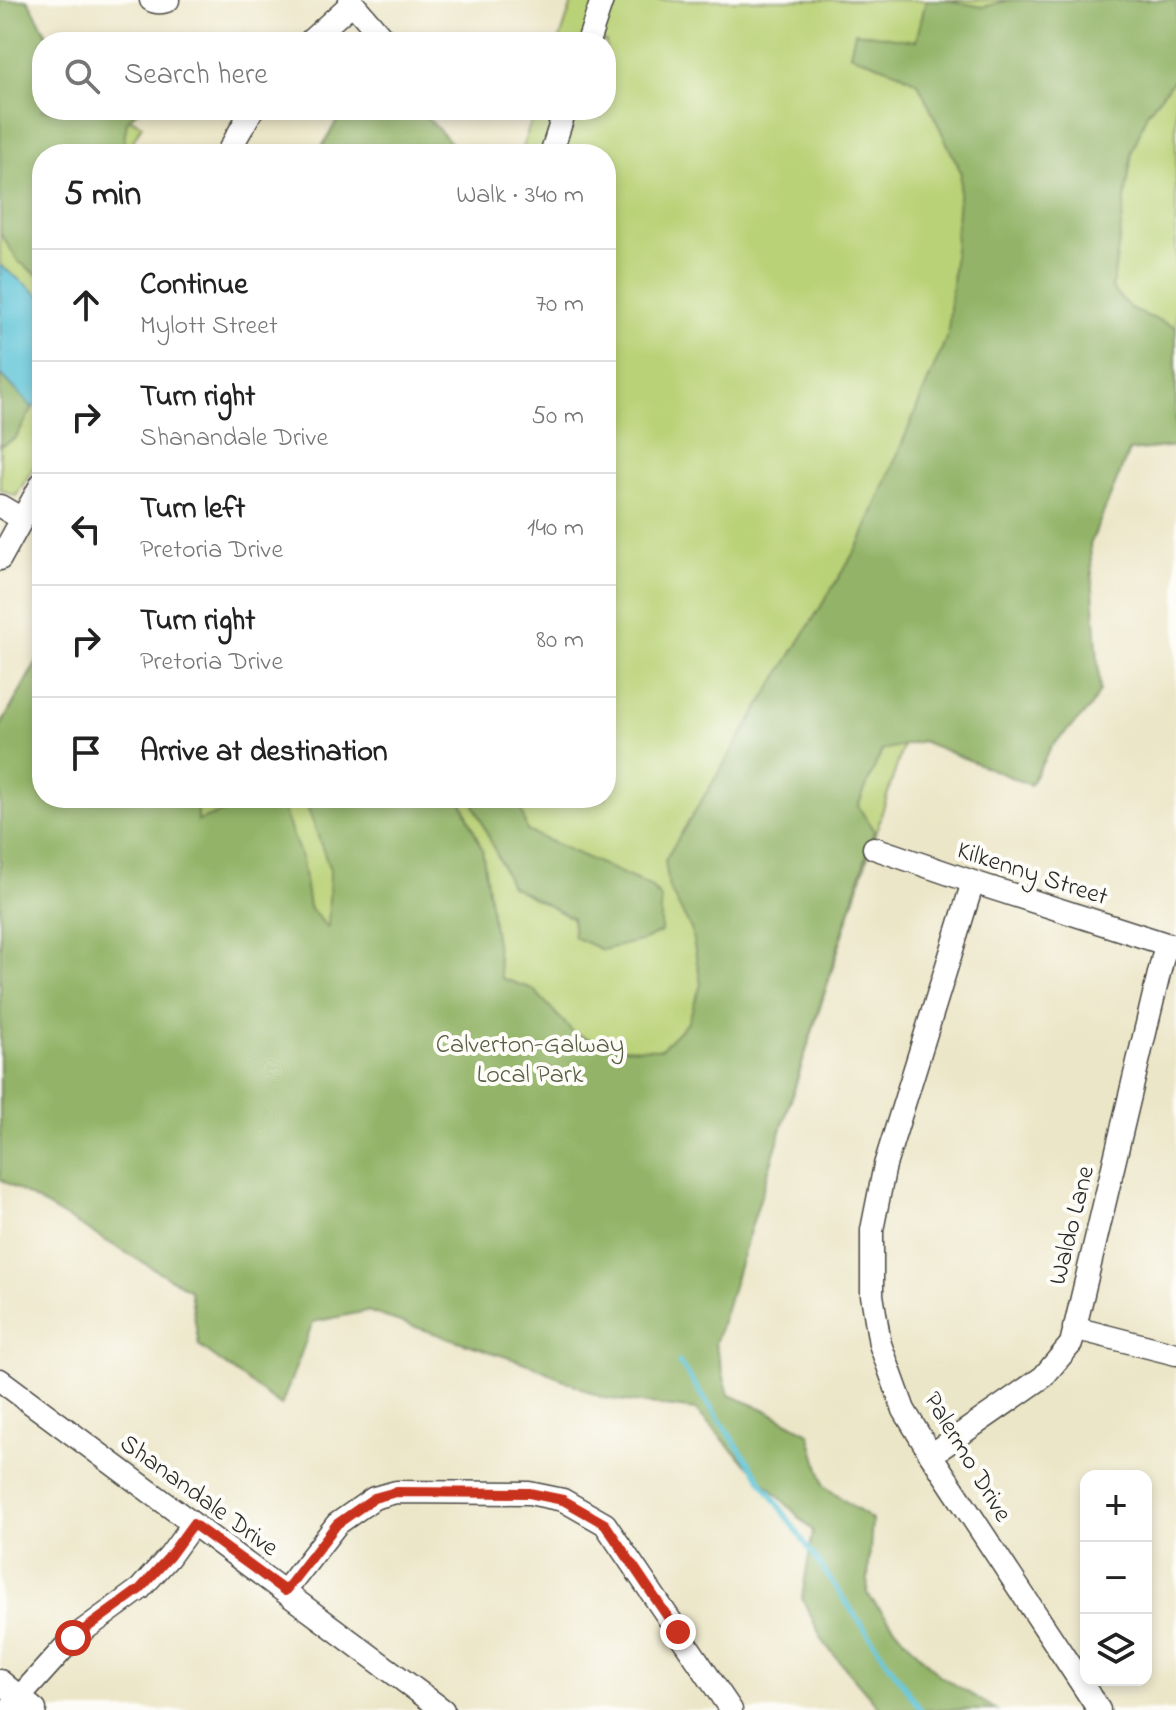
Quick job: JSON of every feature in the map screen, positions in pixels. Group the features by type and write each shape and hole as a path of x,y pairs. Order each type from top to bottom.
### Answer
{"street":[{"path":"151,0 168,0"},
{"path":"591,32 602,0"},
{"path":"320,32 351,2 377,32"},
{"path":"233,144 246,120"},
{"path":"554,144 562,120"},
{"path":"0,559 32,501"},
{"path":"0,506 22,519"},
{"name":"Kilkenny Street","path":"874,848 1171,945"},
{"name":"Palermo Drive","path":"973,882 885,1165 872,1230 872,1295 880,1344 904,1410 1099,1710"},
{"name":"Waldo Lane","path":"931,1455 1043,1377 1071,1344 1171,945"},
{"path":"1074,1328 1176,1354"},
{"name":"Shanandale Drive","path":"0,1380 443,1710"},
{"path":"285,1591 337,1524 374,1498 396,1492 529,1493 563,1500 605,1524 731,1710"},
{"path":"0,1681 20,1706 73,1638 140,1589 193,1524"}],"green space":[{"path":"0,0 4,0 32,81 32,120 132,120 142,125 132,144 32,144 32,470 16,496 0,489"},
{"path":"0,0 28,0 46,32 32,32 32,120 129,120 124,144 32,144 32,271 18,261 0,233"},
{"name":"Calverton-Galway Local Park","path":"573,0 1141,0 1176,13 1176,428 1019,380 702,1380 0,1174 0,727 32,670 32,808 616,808 616,144 523,144 532,120 616,120 616,32 562,32"},
{"name":"Calverton-Galway Local Park","path":"926,0 946,0 983,7 1009,0 1176,0 1176,77 1147,113 1132,152 1112,289 1132,310 1176,327 1176,446 1129,451 1090,545 1100,691 1089,709 1051,747 1030,785 922,741 882,750 858,806 874,831 715,1344 729,1395 809,1433 824,1486 872,1520 867,1594 939,1675 997,1710 881,1710 824,1643 802,1598 813,1531 696,1410 603,1398 534,1366 367,1311 313,1322 281,1406 199,1346 190,1290 0,1179 0,728 32,671 32,808 198,808 198,821 233,808 283,808 302,860 309,907 328,928 330,870 308,808 464,808 482,849 501,978 533,989 574,1033 614,1048 661,1049 688,1022 701,984 691,929 669,888 665,860 861,541 948,334 961,172 918,83 850,54 855,32 916,41"},
{"path":"337,120 430,120 452,144 324,144"},
{"path":"0,373 32,410 15,439 0,446"},
{"path":"476,808 521,808 527,831 650,886 661,898 661,932 644,940 602,950 574,937 572,918 511,886"}],"water":[{"path":"0,265 32,289 32,407 0,373"}],"waterway":[{"path":"679,1362 921,1710"}],"route":[{"path":"73,1638 140,1589 193,1524 285,1591 337,1524 374,1498 396,1492 529,1493 563,1500 605,1524 678,1632"}]}
